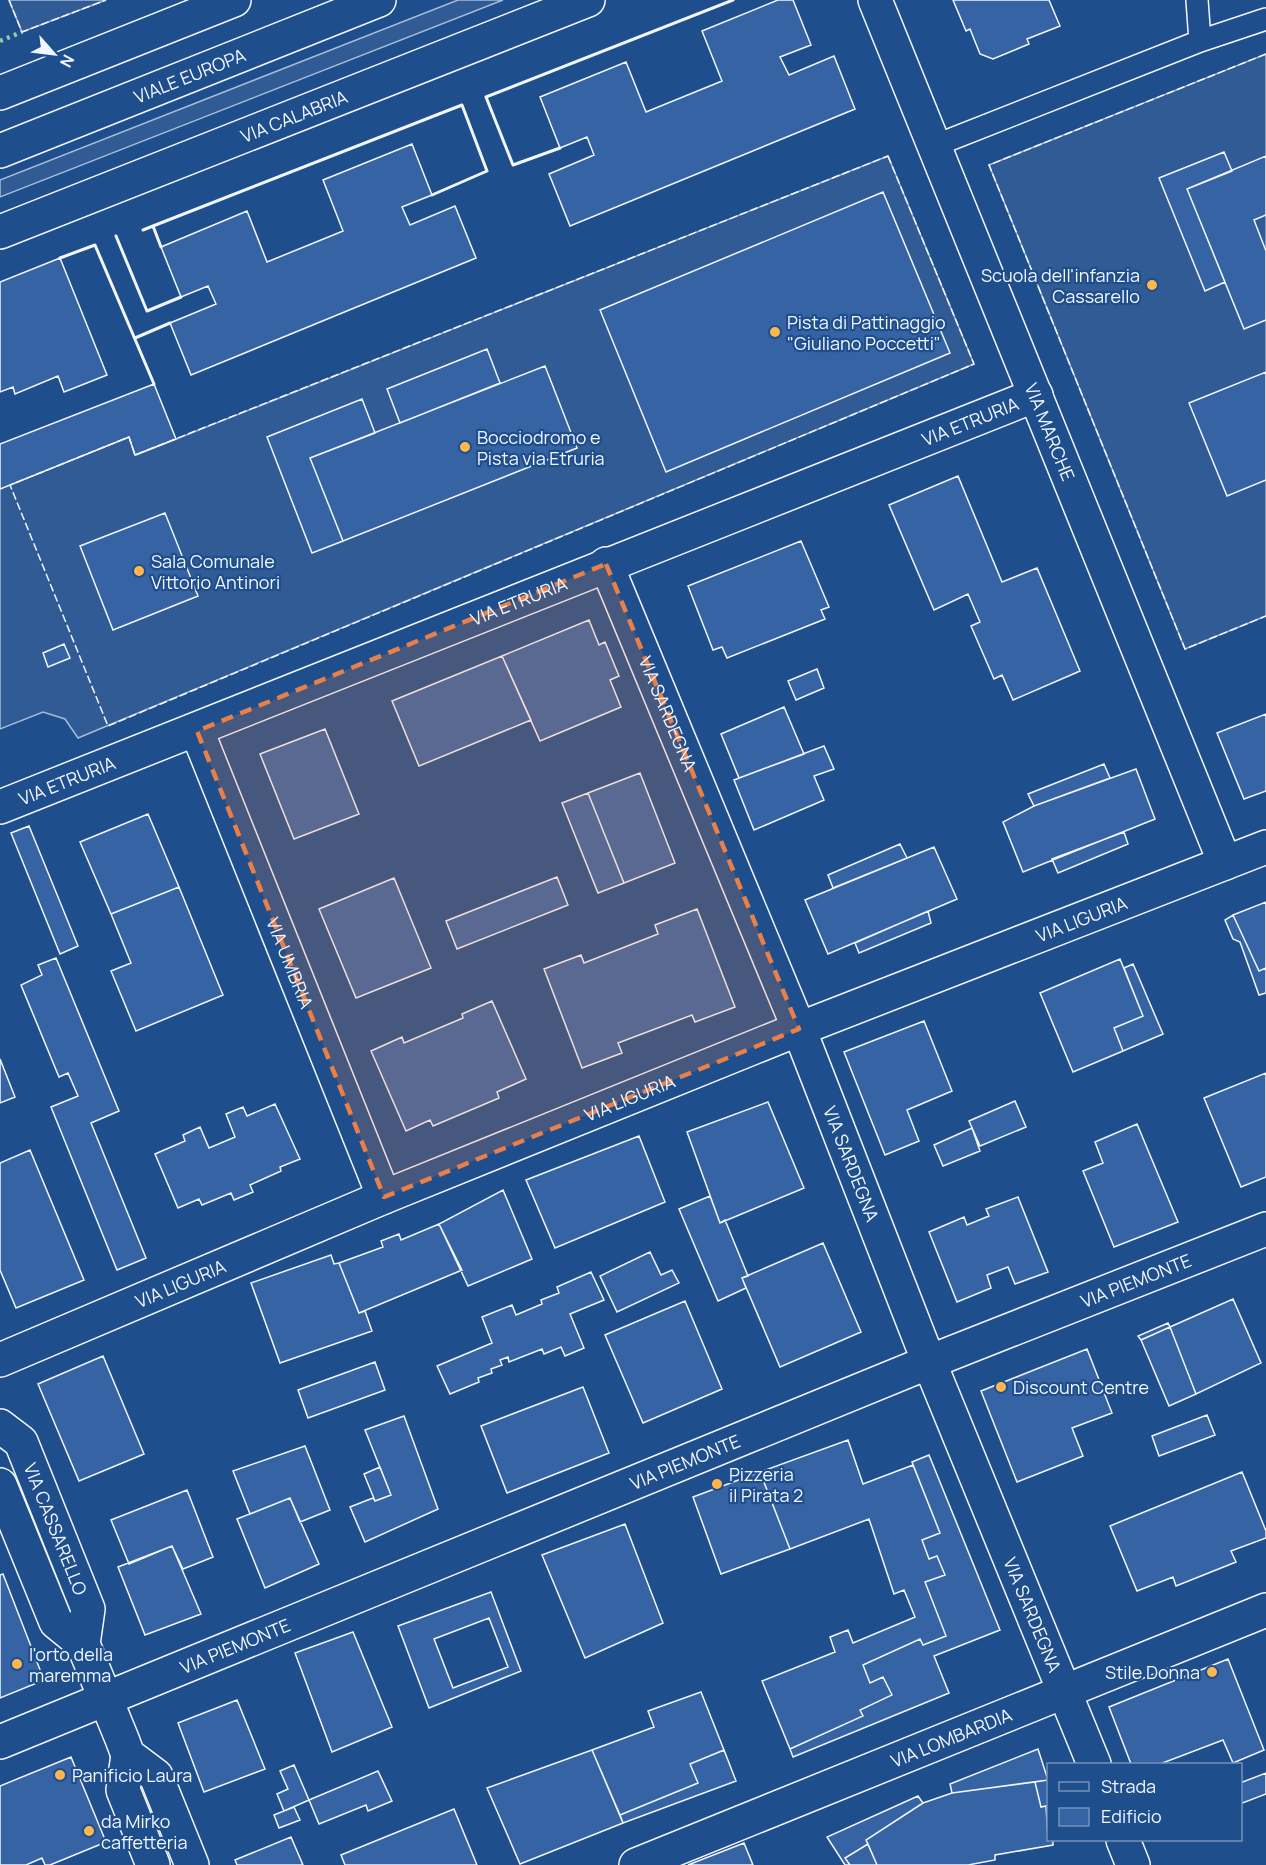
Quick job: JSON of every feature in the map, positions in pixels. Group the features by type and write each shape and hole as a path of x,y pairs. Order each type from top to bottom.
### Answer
{"street":[{"path":"0,93 234,0"},
{"name":"VIALE EUROPA","path":"0,151 379,0"},
{"name":"VIA CALABRIA","path":"0,231 588,0"},
{"name":"VIA MARCHE","path":"875,0 1225,863"},
{"name":"VIA ETRURIA","path":"0,807 196,731 606,564 1036,396"},
{"name":"VIA SARDEGNA","path":"606,564 799,1029 929,1362 1094,1763"},
{"name":"VIA UMBRIA","path":"196,731 384,1197"},
{"name":"VIA LIGURIA","path":"0,1360 384,1197 799,1029 1266,847"},
{"name":"VIA PIEMONTE","path":"0,1742 929,1362 1266,1229"},
{"name":"VIA CASSARELLO","path":"0,1426 21,1442 88,1609 83,1644"},
{"name":"VIA CASSARELLO","path":"0,1485 56,1622 83,1644 128,1755"},
{"name":"VIA LOMBARDIA","path":"636,1865 1065,1689 1266,1610"},
{"path":"153,1865 123,1790 128,1755 156,1776 192,1865"},
{"path":"1124,1841 1133,1865"}],"lane":[{"path":"1197,0 1200,41"},
{"path":"934,146 1200,41 1266,19"}],"highlighted area":[{"path":"606,564 799,1029 384,1197 197,731"}],"shaded area":[{"path":"9,0 106,0 22,32"},
{"path":"458,0 503,0 0,197 0,180"},
{"name":"Scuola dell'infanzia Cassarello","path":"1266,54 1266,616 1185,649 989,165"},
{"name":"Bocciodromo e Pista via Etruria","path":"888,156 974,364 78,738 65,719 43,712 0,729 0,489 129,437 136,455"}],"building":[{"path":"778,0 793,0 811,45 780,57 789,75 834,56 855,109 570,226 549,174 594,155 587,137 560,148 540,97 626,62 646,112 722,81 702,31"},
{"path":"953,0 1049,0 1060,26 1027,39 1029,44 993,59 980,54 970,29 966,31"},
{"path":"412,144 432,195 402,207 410,225 455,206 476,258 191,375 170,323 216,304 208,286 181,297 161,247 247,211 267,262 343,231 323,180"},
{"path":"1224,152 1232,171 1187,189 1225,282 1205,291 1159,178"},
{"path":"1266,156 1266,215 1254,220 1266,251 1266,320 1244,329 1187,189"},
{"name":"Pista di Pattinaggio \"Giuliano Poccetti\"","path":"883,192 950,353 666,472 600,310"},
{"path":"60,258 107,375 64,392 58,376 15,394 13,387 0,392 0,282"},
{"path":"487,349 500,383 400,423 387,389"},
{"path":"545,366 577,448 343,541 310,458"},
{"path":"1266,372 1266,480 1227,496 1189,403"},
{"path":"154,384 176,439 135,455 129,437 0,489 0,444"},
{"path":"362,399 375,433 310,458 343,541 312,553 267,437"},
{"path":"958,476 1002,582 1037,568 1080,671 1013,700 1002,675 994,679 971,626 980,622 968,594 934,610 889,505"},
{"name":"Sala Comunale Vittorio Antinori","path":"165,513 198,596 113,630 80,546"},
{"path":"801,541 829,607 821,610 825,619 727,658 722,647 713,650 688,586"},
{"path":"589,620 599,645 605,642 619,676 610,680 621,707 540,741 502,656"},
{"path":"64,644 70,658 48,667 43,653"},
{"path":"502,656 531,720 419,766 392,701"},
{"path":"817,669 824,688 796,700 788,681"},
{"path":"784,707 804,754 739,778 721,734"},
{"path":"1266,714 1266,791 1244,799 1217,733"},
{"path":"325,729 359,814 294,839 260,754"},
{"path":"824,746 834,769 814,776 824,800 754,830 734,780"},
{"path":"1104,764 1110,778 1034,806 1028,794"},
{"path":"1136,769 1155,819 1023,872 1003,822 1034,806"},
{"path":"640,773 675,863 624,883 588,793"},
{"path":"588,793 624,883 598,893 562,803"},
{"path":"148,814 179,887 111,914 80,842"},
{"path":"29,826 78,946 60,954 11,833"},
{"path":"1124,832 1128,844 1058,873 1052,859"},
{"path":"900,844 907,858 833,888 828,875"},
{"path":"934,847 957,899 828,954 805,900"},
{"path":"557,877 568,905 457,949 446,921"},
{"path":"394,878 431,968 356,998 319,909"},
{"path":"179,887 223,995 136,1031 111,971 131,963 111,914"},
{"path":"1266,902 1266,968 1259,971 1233,915"},
{"path":"697,909 735,1007 695,1022 692,1015 618,1043 622,1053 582,1068 544,969 581,955 584,963 658,934 655,925"},
{"path":"928,911 931,923 859,953 855,943"},
{"path":"1233,915 1259,971 1266,968 1266,993 1259,995 1240,942 1233,939 1225,920"},
{"path":"56,958 119,1111 91,1123 146,1258 117,1270 51,1107 78,1096 68,1073 59,1077 21,985 42,975 38,965"},
{"path":"1120,959 1143,1016 1114,1028 1123,1051 1073,1072 1040,993"},
{"path":"1133,964 1163,1034 1123,1051 1114,1028 1143,1016 1124,968"},
{"path":"492,1001 526,1079 497,1092 499,1098 433,1126 430,1120 406,1131 371,1051 402,1037 404,1043 463,1018 462,1014"},
{"path":"924,1021 952,1091 907,1110 919,1141 885,1155 844,1052"},
{"path":"0,1059 15,1097 0,1103"},
{"path":"1266,1073 1266,1177 1241,1187 1204,1098"},
{"path":"1015,1101 1026,1127 980,1146 969,1121"},
{"path":"768,1102 804,1188 720,1223 687,1132"},
{"path":"275,1104 300,1159 280,1167 281,1171 250,1185 253,1192 234,1200 231,1193 202,1205 199,1199 178,1208 155,1154 185,1141 183,1135 200,1127 209,1148 235,1137 226,1114 243,1107 247,1116"},
{"path":"1137,1124 1178,1222 1114,1247 1083,1171 1103,1163 1095,1142"},
{"path":"972,1128 980,1151 943,1166 934,1145"},
{"path":"639,1136 665,1202 555,1248 526,1180"},
{"path":"30,1150 84,1280 16,1308 0,1270 0,1163"},
{"path":"503,1190 532,1259 468,1286 439,1224"},
{"path":"710,1196 720,1223 725,1220 748,1276 742,1278 746,1288 718,1301 679,1209"},
{"path":"1018,1197 1048,1272 1015,1284 1008,1267 987,1275 991,1288 957,1302 929,1232 964,1217 967,1225 989,1216 986,1209"},
{"path":"439,1224 462,1270 359,1313 339,1263 383,1247 381,1241 399,1234 401,1240"},
{"path":"823,1243 861,1332 780,1367 742,1278"},
{"path":"650,1252 661,1275 672,1270 679,1283 617,1312 600,1276"},
{"path":"331,1255 334,1264 339,1263 359,1313 365,1311 372,1331 280,1363 251,1283"},
{"path":"591,1272 604,1300 570,1314 584,1348 565,1356 561,1347 544,1354 542,1349 509,1362 508,1357 500,1360 502,1365 491,1369 492,1373 478,1378 479,1382 450,1394 437,1366 492,1343 482,1317 512,1305 516,1315 542,1304 541,1300 559,1293 557,1287"},
{"path":"1233,1299 1261,1363 1196,1394 1170,1327"},
{"path":"685,1301 722,1389 643,1423 605,1335"},
{"path":"1168,1323 1170,1327 1141,1340 1138,1336"},
{"path":"1170,1327 1196,1394 1169,1406 1141,1340"},
{"path":"1087,1349 1112,1413 1072,1428 1083,1456 1017,1482 981,1391"},
{"path":"103,1356 144,1454 79,1481 38,1384"},
{"path":"375,1362 385,1390 308,1418 298,1390"},
{"path":"583,1387 609,1453 507,1493 481,1426"},
{"path":"1207,1415 1215,1435 1159,1456 1152,1436"},
{"path":"404,1416 438,1509 365,1542 350,1507 373,1498 375,1501 391,1495 365,1430"},
{"path":"848,1440 863,1484 913,1465 940,1533 922,1540 929,1559 937,1556 945,1575 925,1582 946,1636 923,1645 920,1639 863,1665 870,1683 883,1677 892,1695 860,1710 863,1716 790,1749 762,1681 835,1652 830,1637 848,1630 853,1643 915,1617 904,1590 894,1594 869,1519 790,1549 760,1472"},
{"path":"305,1446 330,1510 300,1522 290,1498 250,1514 233,1471"},
{"path":"929,1455 1000,1630 934,1656 949,1693 793,1757 790,1749 863,1716 860,1710 892,1695 883,1677 870,1683 863,1665 920,1639 923,1645 946,1636 925,1582 945,1575 937,1556 929,1559 922,1540 940,1533 912,1462"},
{"path":"380,1467 391,1495 375,1501 364,1474"},
{"path":"760,1472 790,1549 721,1574 693,1497"},
{"path":"1242,1472 1266,1531 1266,1538 1231,1551 1236,1562 1176,1586 1173,1577 1137,1591 1110,1526"},
{"path":"187,1490 213,1557 183,1569 172,1546 129,1564 111,1520"},
{"path":"290,1498 319,1564 265,1588 237,1519"},
{"path":"625,1524 663,1623 585,1658 542,1555"},
{"path":"172,1546 201,1614 145,1635 118,1567"},
{"path":"3,1574 44,1680 0,1698 0,1575"},
{"path":"491,1592 521,1671 429,1708 398,1626","holes":["489,1618 508,1667 453,1688 434,1639"]},
{"path":"353,1632 392,1727 332,1752 295,1653"},
{"path":"1228,1659 1264,1750 1233,1763 1223,1740 1163,1763 1131,1763 1109,1707"},
{"path":"701,1692 724,1750 690,1764 698,1783 620,1815 592,1750 654,1727 648,1711"},
{"path":"237,1700 265,1769 204,1792 178,1723"},
{"path":"1038,1749 1047,1777 1047,1780 952,1793 950,1784"},
{"path":"592,1750 623,1823 520,1864 487,1788"},
{"path":"724,1750 736,1781 623,1823 620,1815 698,1783 690,1764"},
{"path":"71,1757 106,1842 50,1865 45,1865 42,1858 26,1865 0,1865 0,1786"},
{"path":"294,1765 309,1800 284,1811 277,1794 288,1789 280,1771"},
{"path":"378,1771 392,1801 368,1811 366,1805 319,1824 309,1800"},
{"path":"1266,1773 1266,1794 1242,1803 1242,1782"},
{"path":"1047,1780 1047,1811 1046,1806 1041,1807 1035,1782"},
{"path":"1035,1782 1041,1807 1046,1806 1047,1841 1053,1841 1053,1845 995,1855 995,1860 968,1865 877,1865 866,1840 923,1803 952,1793"},
{"path":"918,1796 923,1803 866,1840 868,1844 845,1858 850,1865 845,1865 827,1837"},
{"path":"294,1807 300,1820 279,1828 274,1815"},
{"path":"454,1809 477,1865 345,1865 341,1855"},
{"path":"291,1837 303,1865 237,1865 235,1860"},
{"path":"744,1843 753,1865 688,1865"},
{"path":"868,1844 877,1865 850,1865 845,1858"}],"hedge":[{"path":"0,41 22,32"}],"fence":[{"path":"9,0 22,32 106,0"},
{"path":"1266,54 989,165 1185,649 1266,616"},
{"path":"888,156 974,364 108,726 10,485 129,437 135,455 888,156"}],"wall":[{"path":"560,148 513,165 486,97 733,0"},
{"path":"153,226 462,105 487,171 432,195"},
{"path":"143,230 153,226 161,247"},
{"path":"116,236 147,311 181,297"},
{"path":"60,258 95,245 154,384"},
{"path":"135,338 170,323"}],"place":[{"name":"Scuola dell'infanzia Cassarello","path":"1152,285"},
{"name":"Pista di Pattinaggio \"Giuliano Poccetti\"","path":"775,332"},
{"name":"Bocciodromo e Pista via Etruria","path":"465,447"},
{"name":"Sala Comunale Vittorio Antinori","path":"139,571"},
{"name":"Discount Centre","path":"1001,1387"},
{"name":"Pizzeria il Pirata 2","path":"717,1484"},
{"name":"l'orto della maremma","path":"17,1664"},
{"name":"Stile Donna","path":"1212,1672"},
{"name":"Panificio Laura","path":"60,1775"},
{"name":"da Mirko caffetteria","path":"89,1831"}]}
